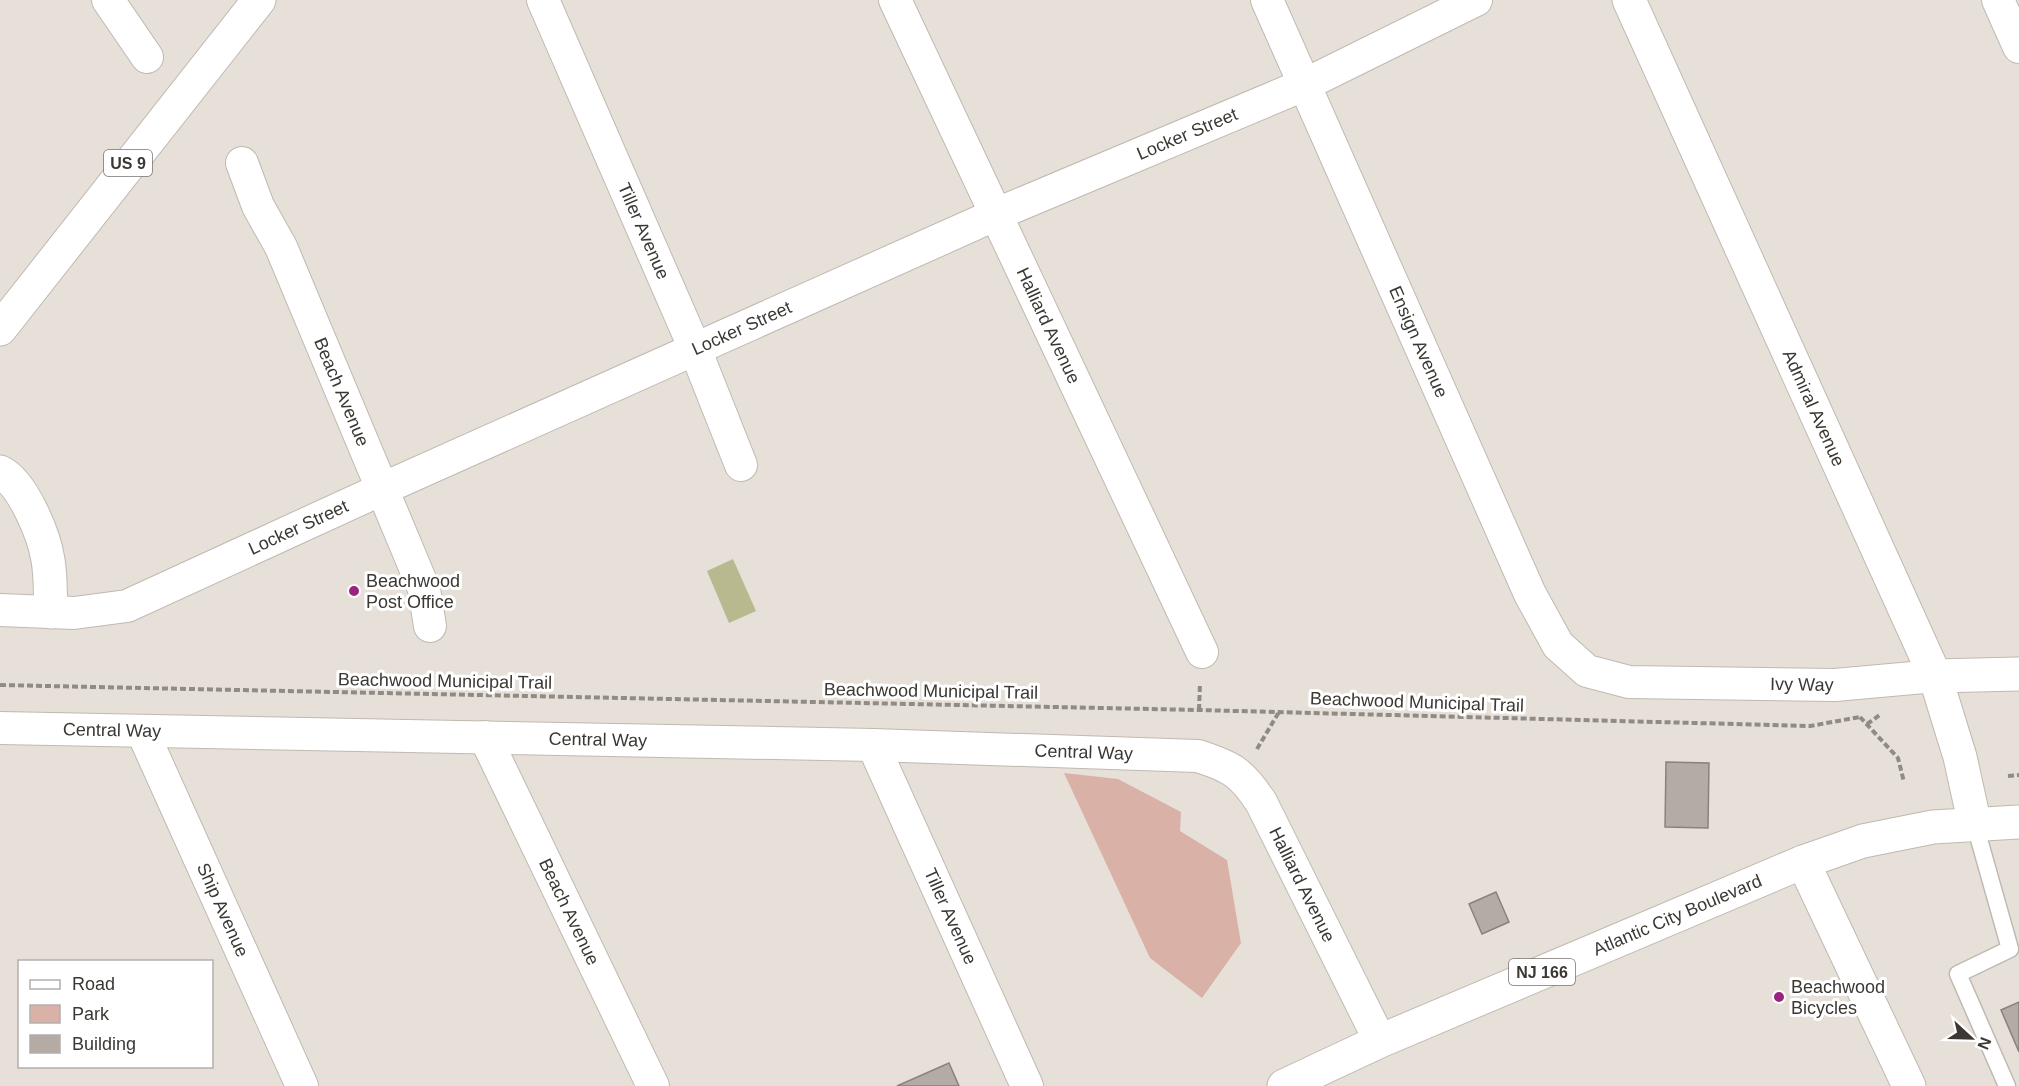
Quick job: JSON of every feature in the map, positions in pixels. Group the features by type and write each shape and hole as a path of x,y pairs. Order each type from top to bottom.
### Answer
{"main road":[{"name":"US 9","path":"0,329 14,298 259,0"},
{"name":"Admiral Avenue","path":"1629,0 1935,676 1960,757 1975,825"},
{"path":"0,472 11,477 37,526 48,559 51,612"},
{"name":"Ivy Way","path":"1935,676 2019,674"},
{"name":"Atlantic City Boulevard","path":"1284,1086 1380,1041 1803,862 1863,841 1933,827 2019,822"},
{"path":"1803,862 1909,1086"}],"street":[{"path":"108,0 147,57"},
{"name":"Tiller Avenue","path":"543,0 695,349 741,465"},
{"name":"Halliard Avenue","path":"895,0 1202,652"},
{"name":"Ensign Avenue","path":"1267,0 1530,594 1558,645 1587,672"},
{"name":"Locker Street","path":"0,610 74,613 128,606 382,489 997,214 1306,84 1476,0"},
{"path":"1998,0 2019,47"},
{"name":"Beach Avenue","path":"242,163 258,206 281,247 424,589 430,626"},
{"name":"Ivy Way","path":"1587,672 1629,682 1835,685 1935,676"},
{"name":"Central Way","path":"0,729 873,745 1198,756"},
{"name":"Ship Avenue","path":"143,733 302,1086"},
{"name":"Beach Avenue","path":"485,737 653,1086"},
{"name":"Tiller Avenue","path":"873,745 1027,1086"},
{"name":"Halliard Avenue","path":"1198,756 1228,766 1240,774 1261,802 1380,1041"}],"lane":[{"path":"1975,825 2015,947 1958,974 2007,1086"}],"path":[{"name":"Beachwood Municipal Trail","path":"0,685 1279,712 1810,726 1860,717"},
{"path":"1835,685 1860,717 1898,758 1904,782"},
{"path":"1240,774 1279,712"},
{"path":"2008,776 2019,775"}],"green space":[{"path":"1064,773 1118,779 1181,812 1180,831 1227,860 1241,943 1202,998 1150,958"}],"shaded area":[{"path":"733,559 756,611 729,623 707,571"}],"building":[{"path":"1666,762 1709,763 1708,828 1665,827"},
{"path":"1496,892 1509,922 1482,934 1469,904"},
{"path":"2019,1002 2019,1052 2001,1010"},
{"path":"949,1063 959,1086 897,1086"}],"place":[{"name":"Beachwood Post Office","path":"354,591"},
{"name":"Beachwood Bicycles","path":"1779,997"}]}
